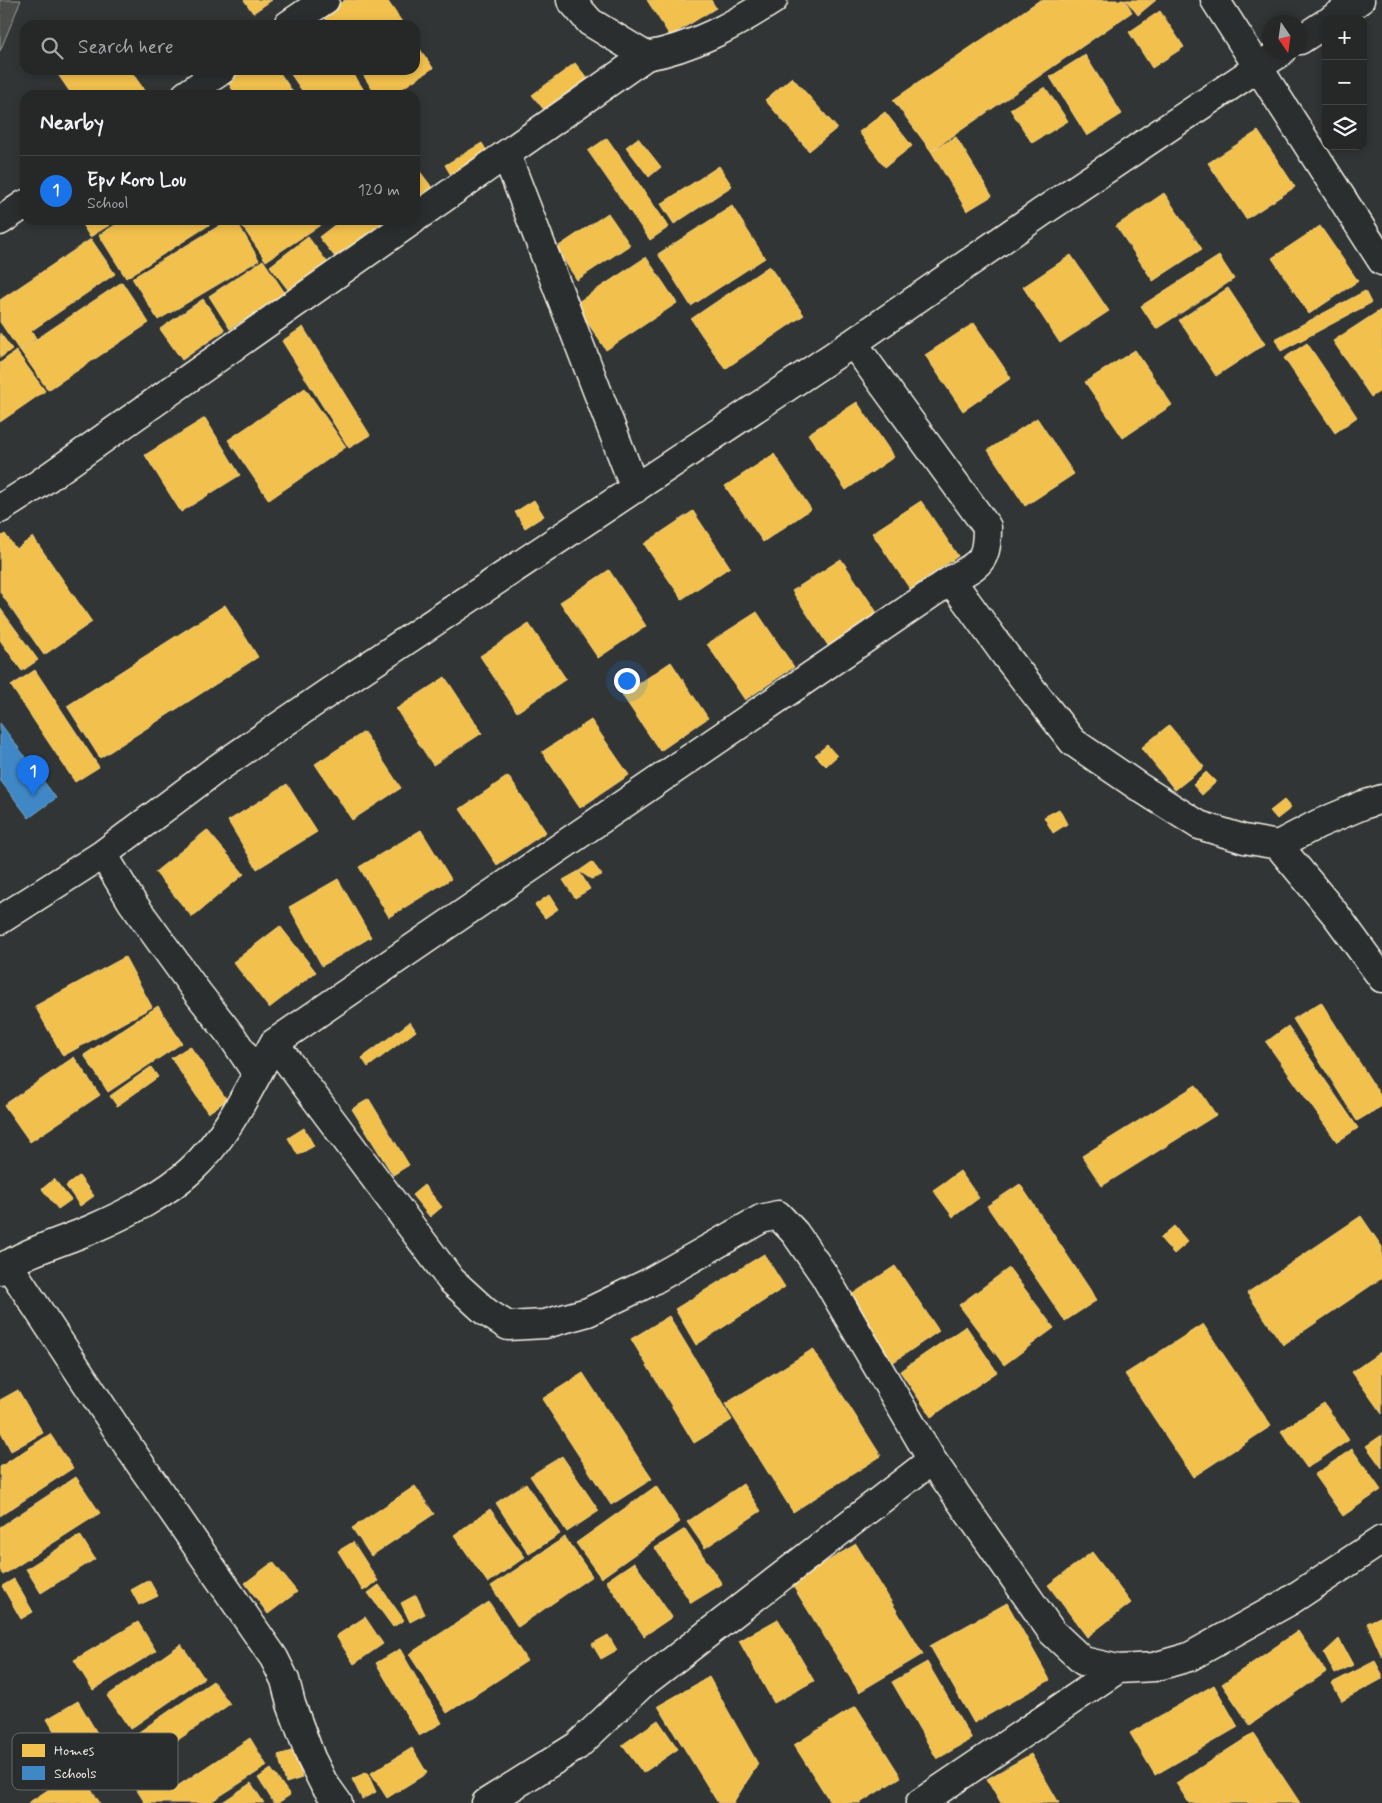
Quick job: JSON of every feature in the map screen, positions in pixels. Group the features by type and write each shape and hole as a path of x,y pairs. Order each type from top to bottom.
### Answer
{"street":[{"path":"295,20 325,0"},
{"path":"571,0 590,22 646,56"},
{"path":"420,215 646,56 668,52 739,22 773,0"},
{"path":"1215,0 1382,261"},
{"path":"1338,15 1360,0"},
{"path":"1307,35 1322,26"},
{"path":"0,920 103,854 216,770 313,703 853,343 1042,212 1269,60"},
{"path":"193,90 215,75"},
{"path":"506,154 635,488"},
{"path":"0,221 20,207"},
{"path":"0,509 36,486 406,225"},
{"path":"338,1803 323,1782 311,1758 291,1704 286,1680 274,1658 4,1267 103,1224 156,1196 191,1170 217,1140 274,1043 951,580 978,564 987,547 987,527 853,343"},
{"path":"951,580 1006,656 1073,742 1138,787 1200,825 1244,840 1278,845 1345,812 1382,800"},
{"path":"1278,845 1336,915 1382,978"},
{"path":"103,854 132,902 233,1038 257,1074"},
{"path":"274,1043 450,1280 486,1312 508,1326 545,1324 588,1312 648,1283 761,1219 778,1215 795,1233 824,1275 932,1460 1052,1632 1084,1661 1118,1669 1154,1667 1189,1658 1288,1602 1382,1540"},
{"path":"486,1803 577,1746 640,1686 932,1460"},
{"path":"920,1803 1118,1669"}],"shaded area":[{"path":"0,0 21,0 0,51"}],"building: Homes":[{"path":"244,0 272,0 253,13"},
{"path":"345,0 387,0 401,20 326,20 323,15"},
{"path":"647,0 711,0 716,8 670,36"},
{"path":"1040,0 1125,0 1132,12 931,151 893,100"},
{"path":"1126,0 1156,0 1138,15"},
{"path":"1160,11 1184,47 1152,68 1129,32"},
{"path":"420,49 433,68 400,90 373,90 363,75 420,75"},
{"path":"1085,55 1122,114 1087,136 1050,77"},
{"path":"575,63 593,85 550,117 532,95"},
{"path":"58,75 134,75 144,90 69,90"},
{"path":"236,75 281,75 292,90 233,90 227,81"},
{"path":"291,75 354,75 364,90 302,90"},
{"path":"792,77 837,128 809,151 765,100"},
{"path":"1045,87 1068,121 1032,143 1010,109"},
{"path":"885,112 912,146 885,167 859,132"},
{"path":"1258,131 1295,187 1246,219 1208,163"},
{"path":"956,137 992,196 967,211 931,151"},
{"path":"607,138 669,227 650,240 588,151"},
{"path":"638,138 661,167 649,177 626,147"},
{"path":"482,143 492,160 455,182 445,165"},
{"path":"719,166 732,186 674,224 661,204"},
{"path":"420,172 434,190 420,200"},
{"path":"1164,193 1202,249 1153,281 1116,226"},
{"path":"732,206 765,258 691,306 658,254"},
{"path":"608,213 630,245 577,280 556,248"},
{"path":"82,225 110,225 90,237"},
{"path":"115,225 209,225 126,278 99,235"},
{"path":"221,225 239,225 259,260 158,320 132,278"},
{"path":"241,225 320,225 266,261"},
{"path":"335,225 387,226 339,262 319,237"},
{"path":"1320,226 1358,281 1309,314 1272,258"},
{"path":"308,237 331,267 292,295 270,266"},
{"path":"91,239 115,274 31,331 36,338 19,350 0,322 0,300"},
{"path":"1071,255 1109,311 1060,343 1023,287"},
{"path":"1219,256 1234,279 1156,329 1141,306"},
{"path":"646,257 677,303 606,350 575,304"},
{"path":"263,260 285,293 230,329 209,296"},
{"path":"769,266 804,315 725,369 691,319"},
{"path":"122,282 149,323 48,390 20,350"},
{"path":"1228,288 1265,344 1216,376 1179,320"},
{"path":"1365,291 1371,303 1281,351 1275,339"},
{"path":"203,299 225,330 182,360 160,329"},
{"path":"1382,309 1382,390 1371,397 1333,341"},
{"path":"974,323 1011,378 963,411 925,355"},
{"path":"303,327 370,435 349,448 282,341"},
{"path":"0,333 12,349 0,358"},
{"path":"1307,343 1357,417 1335,433 1284,358"},
{"path":"1135,350 1172,405 1123,438 1085,382"},
{"path":"16,351 45,391 0,422 0,363"},
{"path":"305,388 346,447 269,500 228,440"},
{"path":"857,402 894,457 846,490 808,434"},
{"path":"205,418 240,475 181,512 145,455"},
{"path":"1037,418 1074,474 1025,506 988,450"},
{"path":"774,454 811,509 763,542 725,486"},
{"path":"534,500 544,516 525,528 515,512"},
{"path":"921,501 958,556 910,589 872,533"},
{"path":"693,511 730,567 682,599 644,544"},
{"path":"5,534 16,549 33,537 92,622 44,655 0,592 0,537"},
{"path":"841,559 878,614 829,647 792,591"},
{"path":"609,570 646,626 598,658 560,602"},
{"path":"225,605 258,657 100,758 67,706"},
{"path":"0,608 38,660 22,671 0,640"},
{"path":"757,612 794,667 745,700 707,644"},
{"path":"529,624 566,679 517,712 480,656"},
{"path":"671,662 708,718 660,751 622,695"},
{"path":"35,670 99,767 75,782 11,686"},
{"path":"445,677 482,733 433,765 396,709"},
{"path":"591,720 629,775 580,808 542,752"},
{"path":"1169,725 1204,767 1175,790 1141,748"},
{"path":"364,732 401,788 352,820 315,764"},
{"path":"827,745 837,756 826,766 815,755"},
{"path":"1206,772 1216,782 1202,795 1193,785"},
{"path":"508,776 546,832 497,865 460,809"},
{"path":"287,784 317,832 257,869 228,821"},
{"path":"1284,800 1291,808 1277,819 1270,811"},
{"path":"1059,809 1067,824 1053,833 1044,817"},
{"path":"207,830 244,874 192,917 155,872"},
{"path":"421,830 451,879 389,917 359,867"},
{"path":"592,862 602,875 591,879 579,871"},
{"path":"579,871 590,889 575,898 563,880"},
{"path":"338,879 371,937 322,966 289,907"},
{"path":"549,895 558,909 545,918 535,905"},
{"path":"280,926 316,972 269,1008 233,962"},
{"path":"125,957 152,1007 63,1056 35,1006"},
{"path":"1321,1002 1382,1098 1382,1106 1357,1121 1293,1019"},
{"path":"158,1006 182,1043 108,1092 84,1055"},
{"path":"410,1022 416,1031 368,1067 362,1058"},
{"path":"1288,1026 1358,1128 1337,1142 1266,1042"},
{"path":"190,1046 227,1100 208,1113 171,1058"},
{"path":"74,1057 100,1095 30,1142 4,1105"},
{"path":"151,1067 158,1077 117,1106 110,1096"},
{"path":"1196,1085 1216,1115 1102,1186 1082,1156"},
{"path":"369,1099 409,1165 393,1175 352,1109"},
{"path":"304,1128 314,1146 298,1155 288,1138"},
{"path":"960,1171 979,1198 953,1217 933,1190"},
{"path":"79,1176 94,1196 80,1206 66,1186"},
{"path":"54,1179 71,1200 58,1209 42,1189"},
{"path":"1020,1184 1097,1300 1065,1321 987,1206"},
{"path":"424,1185 442,1207 430,1217 412,1195"},
{"path":"1361,1216 1382,1247 1382,1278 1283,1345 1247,1293"},
{"path":"1174,1226 1188,1242 1174,1254 1160,1238"},
{"path":"764,1254 785,1287 696,1345 675,1309"},
{"path":"895,1266 939,1331 889,1365 845,1299"},
{"path":"1009,1268 1054,1328 1004,1365 959,1305"},
{"path":"669,1316 732,1420 694,1443 631,1339"},
{"path":"1203,1324 1271,1426 1193,1477 1125,1374"},
{"path":"966,1326 997,1372 931,1417 900,1371"},
{"path":"813,1349 881,1456 793,1512 725,1404"},
{"path":"1382,1351 1382,1414 1352,1372"},
{"path":"583,1373 652,1479 611,1505 542,1399"},
{"path":"18,1390 43,1433 11,1451 0,1430 0,1400"},
{"path":"1324,1403 1349,1440 1307,1468 1281,1431"},
{"path":"50,1434 73,1468 0,1516 0,1467"},
{"path":"1382,1435 1382,1468 1366,1446"},
{"path":"1352,1449 1381,1490 1343,1516 1314,1475"},
{"path":"562,1456 599,1511 567,1532 530,1476"},
{"path":"76,1477 100,1513 3,1575 0,1570 0,1527"},
{"path":"526,1483 560,1534 529,1554 496,1503"},
{"path":"743,1484 761,1511 705,1548 687,1522"},
{"path":"415,1486 434,1514 371,1556 352,1528"},
{"path":"656,1486 680,1522 601,1578 576,1543"},
{"path":"490,1509 525,1557 488,1583 454,1535"},
{"path":"685,1529 722,1584 691,1603 655,1548"},
{"path":"80,1535 95,1559 41,1593 26,1569"},
{"path":"565,1537 592,1576 518,1627 491,1586"},
{"path":"353,1542 378,1581 363,1591 338,1551"},
{"path":"856,1544 923,1654 859,1692 791,1583"},
{"path":"1092,1552 1131,1603 1087,1637 1048,1585"},
{"path":"273,1562 297,1592 268,1614 245,1583"},
{"path":"634,1562 672,1617 644,1636 606,1581"},
{"path":"14,1579 33,1612 21,1619 2,1586"},
{"path":"149,1580 158,1596 139,1605 131,1590"},
{"path":"379,1585 404,1620 393,1627 368,1593"},
{"path":"416,1595 425,1614 410,1622 401,1603"},
{"path":"489,1602 527,1661 447,1713 409,1654"},
{"path":"1007,1603 1050,1680 974,1723 930,1646"},
{"path":"1382,1616 1382,1657 1367,1623"},
{"path":"365,1617 383,1644 354,1664 336,1636"},
{"path":"778,1619 814,1681 774,1703 739,1641"},
{"path":"138,1622 156,1651 93,1690 74,1660"},
{"path":"1298,1631 1326,1672 1250,1725 1222,1684"},
{"path":"608,1635 617,1650 601,1659 592,1644"},
{"path":"1339,1639 1353,1665 1335,1674 1324,1653"},
{"path":"181,1644 204,1678 130,1729 107,1696"},
{"path":"400,1649 442,1723 419,1736 376,1663"},
{"path":"1375,1661 1382,1674 1382,1679 1342,1701 1332,1683"},
{"path":"927,1662 972,1739 937,1759 892,1682"},
{"path":"709,1677 758,1764 733,1803 718,1803 658,1706"},
{"path":"213,1681 230,1704 178,1740 178,1733 137,1733"},
{"path":"1214,1685 1238,1727 1155,1775 1130,1733"},
{"path":"78,1701 97,1733 55,1733 47,1719"},
{"path":"856,1706 901,1777 860,1803 831,1803 794,1745"},
{"path":"658,1720 678,1749 643,1773 622,1745"},
{"path":"1254,1733 1300,1803 1189,1803 1176,1783"},
{"path":"250,1738 267,1766 209,1803 145,1803 137,1790 165,1790 167,1793 172,1790 178,1790 178,1786"},
{"path":"412,1748 427,1773 387,1798 371,1773"},
{"path":"295,1750 302,1778 286,1783 278,1755"},
{"path":"1031,1754 1059,1803 1001,1803 987,1779"},
{"path":"271,1769 290,1795 278,1803 274,1803 258,1778"},
{"path":"367,1772 376,1792 362,1799 352,1779"},
{"path":"251,1783 264,1803 221,1803"},
{"path":"48,1790 91,1790 100,1803 28,1803"}],"building: Schools":[{"path":"0,723 56,798 29,818 0,780"}],"place":[{"name":"Epv Koro Lou","path":"33,796"}]}
